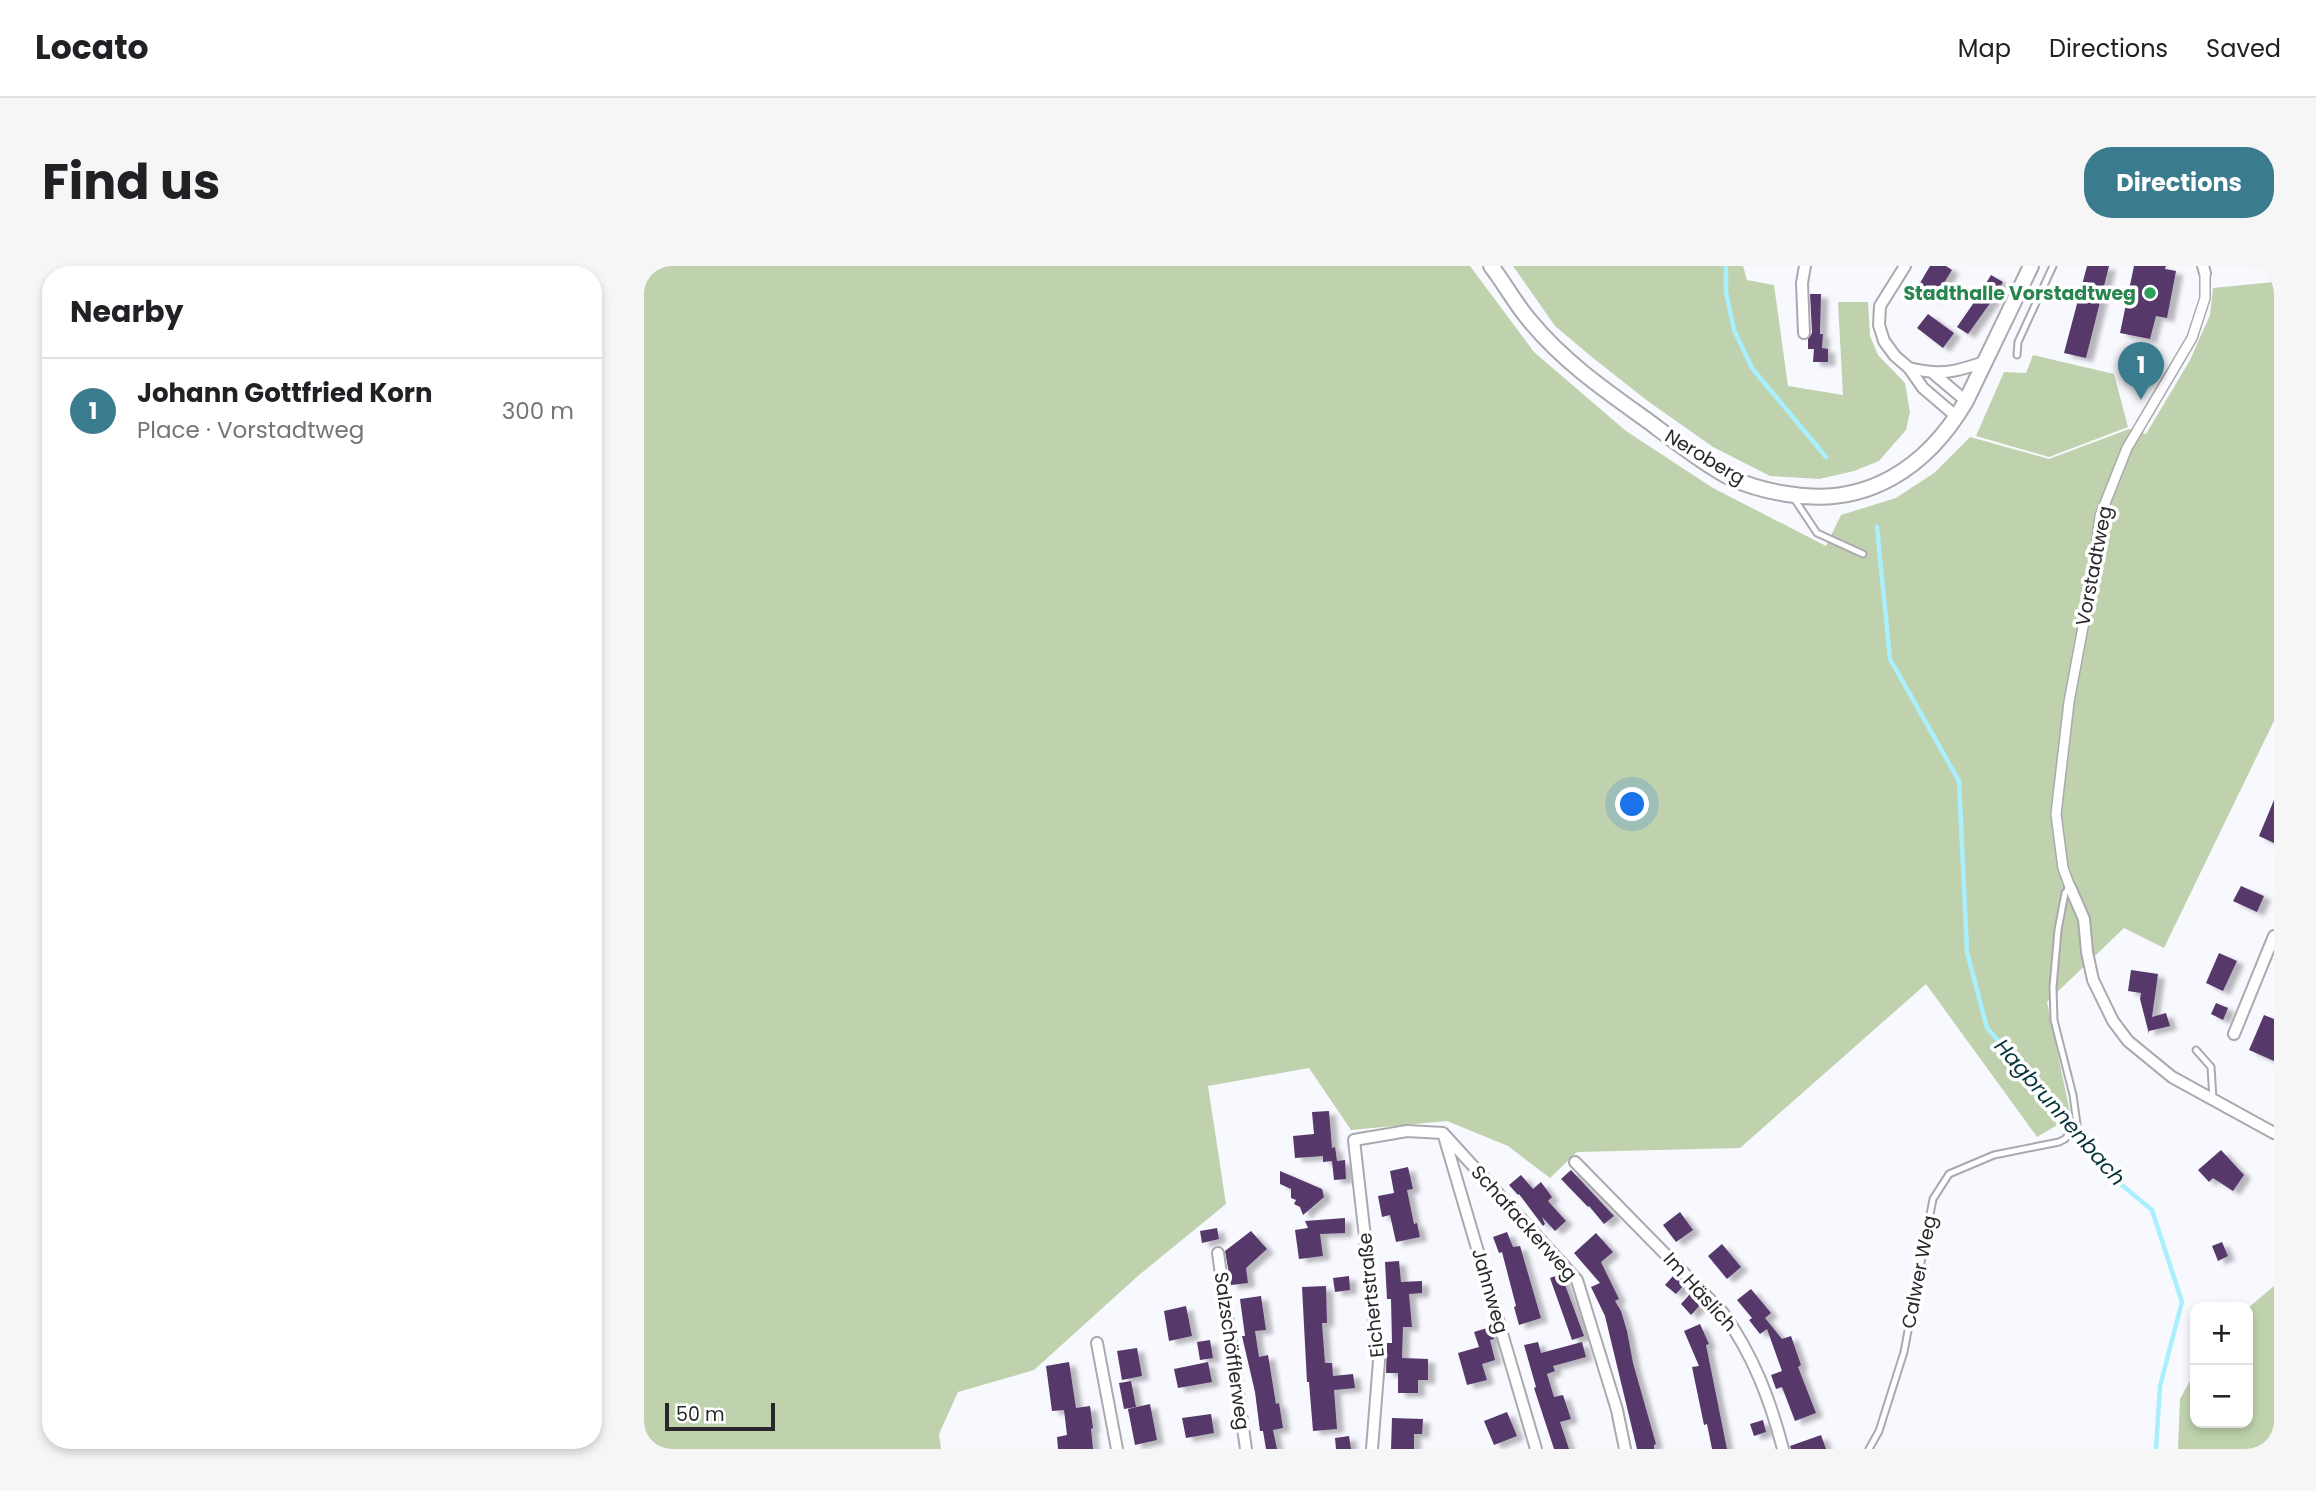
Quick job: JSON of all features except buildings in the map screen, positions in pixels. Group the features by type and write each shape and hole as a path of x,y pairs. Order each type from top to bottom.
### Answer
{"street":[{"name":"Neroberg","path":"1491,266 1530,321 1567,360 1611,394 1730,478 1765,490 1805,497 1849,495 1877,486 1915,462 1934,444 1957,417 1966,401 2031,266"},
{"path":"1804,333 1802,283 1805,266"},
{"path":"1905,266 1880,306 1879,325 1884,341 1923,388 1957,417"},
{"name":"Vorstadtweg","path":"2070,887 2063,868 2056,814 2069,702 2093,573 2100,516 2127,448 2192,338 2204,298 2204,270"},
{"path":"1909,368 1934,374 1960,370 1987,361"},
{"path":"1934,374 1966,401"},
{"path":"2070,887 2084,919 2093,980 2113,1021 2127,1041 2172,1077 2274,1133"},
{"path":"2234,1034 2274,936"},
{"name":"Eichertstraße","path":"1372,1449 1379,1361 1354,1140 1407,1130 1443,1133"},
{"name":"Jahnweg","path":"1443,1133 1536,1449"},
{"name":"Schafackerweg","path":"1443,1133 1577,1280 1617,1410 1625,1449"},
{"name":"Im Häslich","path":"1575,1162 1723,1313 1749,1352 1763,1383 1783,1449"},
{"name":"Salzschöfflerweg","path":"1218,1253 1246,1449"},
{"path":"1097,1343 1117,1449"}],"lane":[{"path":"2017,355 2018,342 2053,266"},
{"path":"1791,495 1817,533 1863,554"},
{"name":"Calwer Weg","path":"1869,1449 1879,1431 1904,1352 1933,1199 1949,1174 1994,1155 2059,1142 2065,1139 2077,1124 2053,1009 2058,930 2065,893 2070,887"},
{"path":"2196,1050 2211,1068 2213,1099"}],"green space":[{"path":"644,266 1470,266 1534,352 1626,431 1713,488 1826,546 1841,515 1896,498 1934,473 1970,437 2049,459 2129,429 2146,434 2190,360 2210,315 2213,288 2274,282 2274,721 2164,948 2124,928 2047,1002 2071,1117 2037,1137 1926,984 1740,1148 1577,1152 1550,1178 1508,1146 1447,1121 1351,1130 1309,1068 1208,1086 1226,1204 1139,1275 1034,1370 958,1392 939,1434 941,1449 644,1449"},
{"path":"1513,266 1743,266 1747,280 1774,285 1788,386 1843,395 1838,302 1868,302 1870,336 1878,355 1905,383 1910,412 1906,430 1879,461 1854,471 1819,479 1770,476 1713,447 1593,358 1555,326"},
{"path":"2033,355 2114,374 2128,427 2049,457 1976,436 2004,372 2026,373"},
{"path":"2274,1286 2274,1449 2178,1449 2180,1399 2190,1381 2190,1428 2253,1428 2253,1304"}],"waterway":[{"name":"Hagbrunnenbach","path":"1726,266 1726,292 1734,330 1752,368 1826,457"},
{"name":"Hagbrunnenbach","path":"1877,527 1890,659 1959,781 1967,952 1987,1028 2045,1093 2117,1181 2152,1210 2182,1302 2160,1386 2156,1449"}],"place":[{"name":"Stadthalle Vorstadtweg","path":"2150,293"},
{"name":"Johann Gottfried Korn","path":"2141,400"}]}
